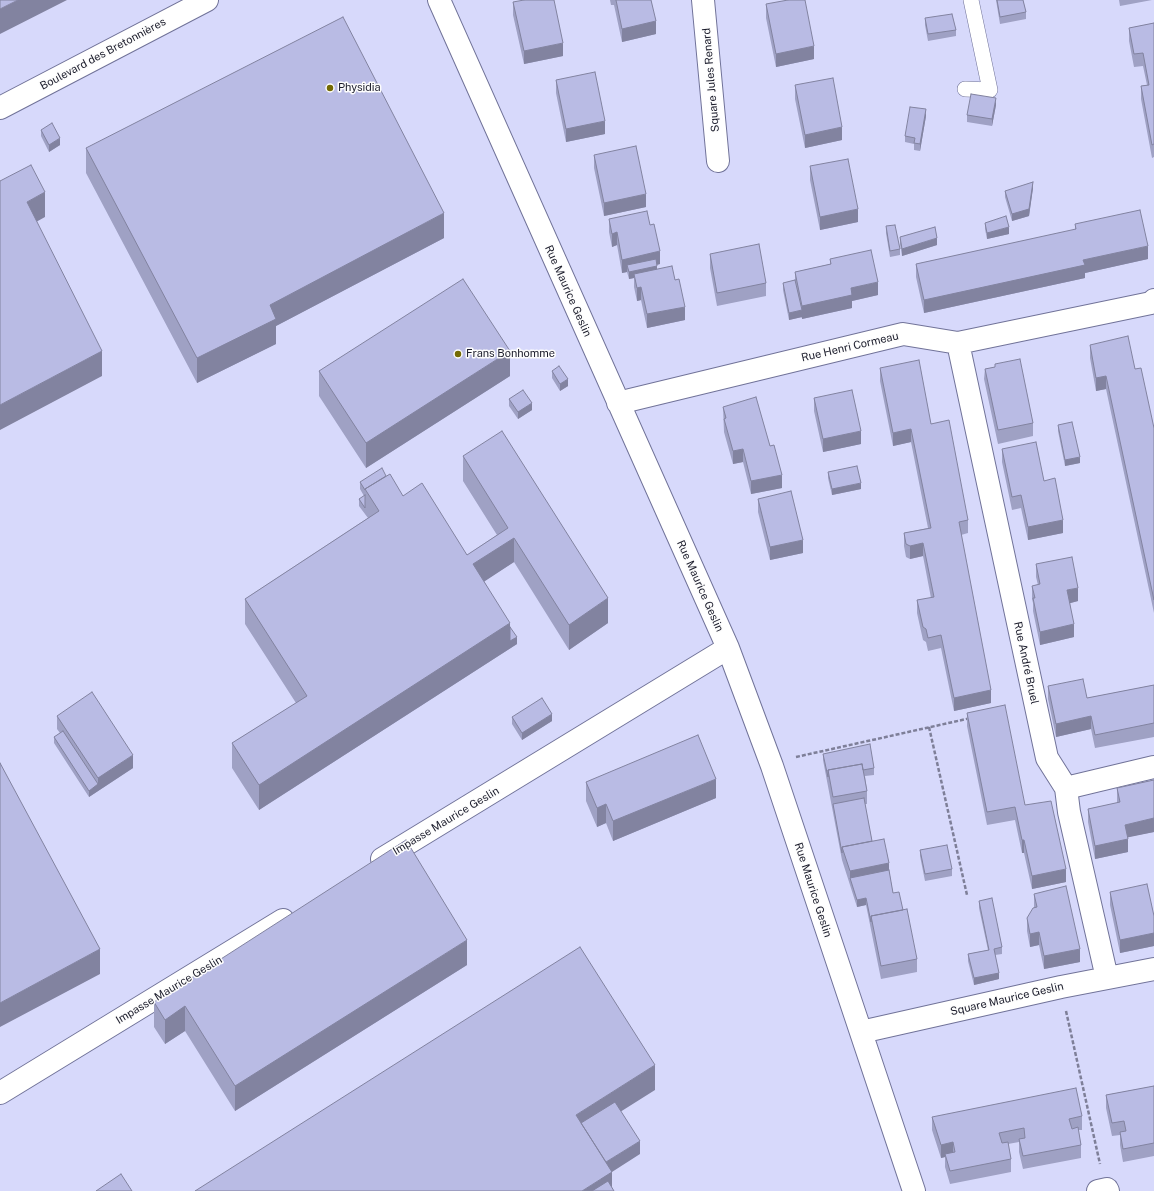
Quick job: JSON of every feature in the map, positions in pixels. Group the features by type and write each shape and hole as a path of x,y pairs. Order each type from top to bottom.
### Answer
{"street":[{"name":"Boulevard des Bretonnières","path":"0,108 207,0"},
{"name":"Rue Maurice Geslin","path":"439,0 728,648 772,766 914,1191"},
{"name":"Square Jules Renard","path":"703,0 718,161"},
{"name":"Rue Henri Cormeau","path":"618,403 903,334 958,343 1153,308"},
{"name":"Rue André Bruel","path":"958,343 1046,758 1066,788 1068,812 1107,978"},
{"name":"Impasse Maurice Geslin","path":"367,869 728,648"},
{"path":"1066,788 1154,767"},
{"name":"Impasse Maurice Geslin","path":"0,1093 299,910"},
{"name":"Square Maurice Geslin","path":"861,1032 1061,987 1154,969"}],"lane":[{"path":"965,89 990,90 972,0"}],"path":[{"path":"796,757 974,717"},
{"path":"929,727 967,895"},
{"path":"1061,987 1104,1182 1104,1190"}],"building":[{"path":"0,0 18,0 0,9"},
{"path":"524,0 554,0 563,43 524,51 513,2"},
{"path":"616,0 651,0 656,21 622,29"},
{"path":"788,0 805,0 814,46 776,54 766,4"},
{"path":"997,0 1023,0 1026,12 1000,17"},
{"path":"952,14 956,30 928,34 925,18"},
{"path":"343,17 444,213 270,305 276,319 197,358 86,148"},
{"path":"1154,23 1154,144 1152,145 1141,86 1149,85 1143,53 1134,54 1129,28"},
{"path":"595,72 605,121 566,129 556,80"},
{"path":"833,78 842,127 805,135 795,85"},
{"path":"971,94 996,98 992,119 967,115"},
{"path":"910,107 926,109 920,144 914,143 915,138 905,136"},
{"path":"52,123 60,138 49,145 41,130"},
{"path":"636,146 646,194 604,203 594,155"},
{"path":"848,159 858,209 820,217 810,166"},
{"path":"31,165 45,192 27,202 102,351 0,405 0,181"},
{"path":"1033,182 1029,209 1012,214 1005,191"},
{"path":"1140,210 1148,246 1083,260 1085,265 924,300 916,264 1076,229 1075,224"},
{"path":"647,211 650,225 654,224 660,251 622,260 617,232 612,234 609,219"},
{"path":"1006,216 1009,227 987,233 985,223"},
{"path":"895,225 900,249 890,251 886,226"},
{"path":"935,227 937,238 902,249 900,237"},
{"path":"759,244 766,283 717,293 710,254"},
{"path":"871,250 878,282 851,288 852,295 802,306 795,272 831,264 830,259"},
{"path":"656,259 657,266 629,272 627,265"},
{"path":"672,266 675,280 679,279 685,307 647,314 641,287 637,288 634,274"},
{"path":"463,279 510,351 366,443 319,371"},
{"path":"795,280 802,310 789,313 783,283"},
{"path":"1128,336 1135,369 1141,368 1154,428 1154,600 1106,376 1096,378 1090,345"},
{"path":"1020,359 1033,423 998,430 985,369 995,367 995,364"},
{"path":"919,360 931,424 949,420 968,520 959,522 991,690 954,698 941,635 928,638 926,629 923,627 917,600 934,597 923,543 910,546 906,544 904,533 931,528 911,429 893,433 880,368"},
{"path":"559,366 568,379 560,384 552,371"},
{"path":"523,390 532,403 518,412 509,399"},
{"path":"852,390 861,431 823,439 814,398"},
{"path":"756,397 770,446 774,445 782,475 751,481 743,449 733,451 724,419 726,418 723,407"},
{"path":"1072,422 1080,457 1065,460 1058,425"},
{"path":"502,431 608,598 569,625 514,538 473,564 510,623 259,785 232,743 307,696 245,599 379,511 365,489 390,474 403,496 422,483 467,555 508,528 463,456"},
{"path":"1036,442 1044,481 1055,478 1063,520 1028,527 1021,495 1012,497 1002,449"},
{"path":"857,466 861,483 832,489 828,472"},
{"path":"382,468 386,476 365,490 360,482"},
{"path":"791,491 803,540 770,547 758,499"},
{"path":"365,495 365,508 359,499"},
{"path":"1072,557 1078,588 1067,590 1074,624 1040,632 1032,586 1040,584 1036,564"},
{"path":"510,627 517,637 510,641"},
{"path":"1083,679 1087,698 1154,685 1154,723 1095,735 1091,716 1056,724 1048,686"},
{"path":"92,692 133,755 98,778 57,716"},
{"path":"542,698 552,714 522,733 512,717"},
{"path":"1005,705 1025,805 1051,801 1066,869 1032,876 1015,807 987,812 967,713"},
{"path":"63,731 98,784 89,791 54,737"},
{"path":"698,735 716,779 613,821 606,804 597,808 586,782"},
{"path":"870,744 874,768 863,770 862,764 828,770 828,777 823,754"},
{"path":"0,763 100,949 0,1003"},
{"path":"862,764 867,791 833,797 828,770"},
{"path":"1154,780 1154,818 1125,825 1128,839 1095,846 1088,809 1120,802 1117,788"},
{"path":"864,798 872,841 842,847 842,853 833,804"},
{"path":"884,839 889,863 850,871 842,847"},
{"path":"406,840 467,940 235,1086 185,1006 165,1020 154,1002"},
{"path":"947,845 952,869 925,874 920,850"},
{"path":"889,870 893,893 899,892 903,910 871,916 871,922 866,898 857,900 850,878"},
{"path":"1147,884 1154,916 1154,933 1120,940 1110,892"},
{"path":"1066,886 1080,949 1044,956 1039,932 1030,934 1027,918 1033,908 1037,907 1034,894"},
{"path":"992,898 1002,947 994,949 999,973 974,978 968,954 989,950 979,901"},
{"path":"907,909 917,959 881,966 871,916"},
{"path":"580,947 655,1065 576,1115 612,1172 582,1191 195,1191"},
{"path":"1154,1086 1154,1143 1123,1149 1120,1132 1126,1131 1124,1121 1112,1123 1106,1095"},
{"path":"1076,1088 1082,1116 1069,1119 1072,1129 1078,1127 1081,1145 1023,1156 1019,1139 1025,1138 1024,1128 999,1133 1002,1143 1008,1142 1011,1159 950,1171 945,1154 955,1152 953,1142 941,1145 932,1117"},
{"path":"615,1102 640,1141 606,1162 581,1123"},
{"path":"121,1174 132,1191 96,1191"},
{"path":"608,1181 614,1191 592,1191"}],"place":[{"name":"Physidia","path":"330,88"},
{"name":"Frans Bonhomme","path":"458,354"}]}
